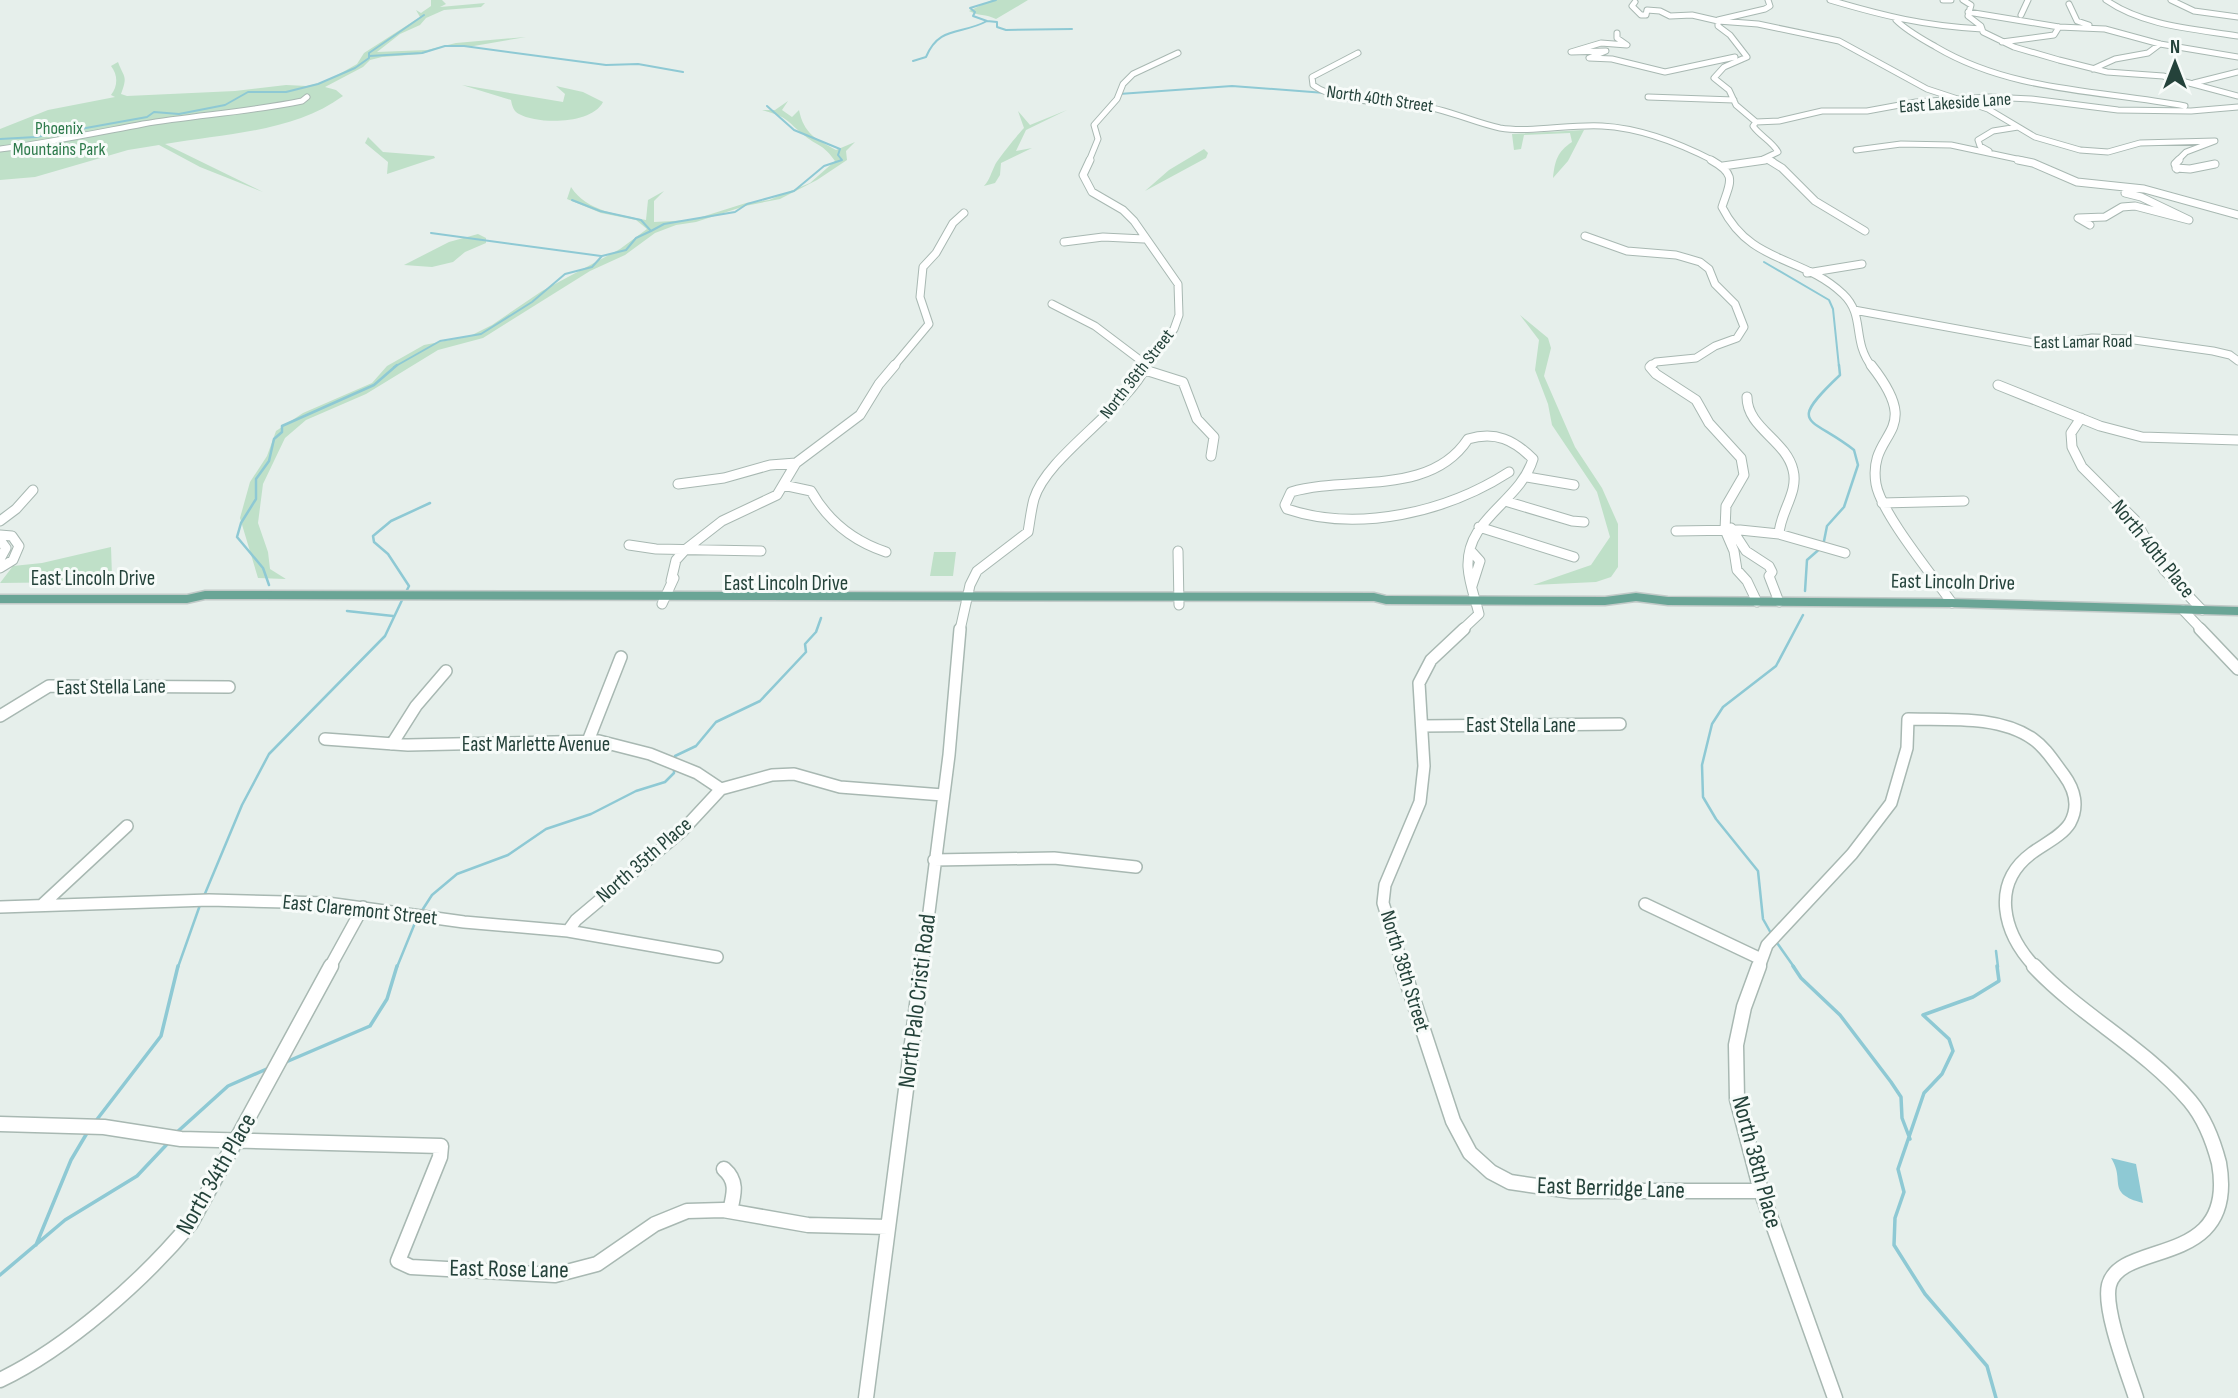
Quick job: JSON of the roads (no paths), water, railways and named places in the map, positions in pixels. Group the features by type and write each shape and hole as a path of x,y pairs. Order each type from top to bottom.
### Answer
{"main road":[{"name":"East Lincoln Drive","path":"0,599 187,599 197,604 385,600 966,600 1376,605 1386,600 1450,601 1474,592 1657,606 1668,601 1779,601 2238,611"}],"street":[{"path":"1718,21 1765,9 1770,6 1768,0"},
{"path":"1830,0 1896,20 1938,27 1982,29"},
{"path":"1943,0 1951,0"},
{"path":"1963,0 1971,5 1968,16 2002,42 2093,69 2164,76 2238,96"},
{"path":"2023,18 2028,0"},
{"path":"2106,0 2147,18 2236,34"},
{"path":"2171,0 2194,11 2238,17"},
{"path":"1635,2 1632,6 1642,15 1646,15 1647,10 1657,10 1670,16 1692,15 1718,21 1758,24 1832,39 1868,54 1922,87 1988,109 2044,140 2101,152 2140,143 2215,141 2186,152 2175,164 2176,169 2215,164"},
{"path":"2069,4 2077,22 2160,44 2238,57"},
{"path":"1968,12 2023,18 2059,27 2105,29"},
{"path":"1896,20 1904,28 1967,64 2000,76 2201,110"},
{"path":"1718,21 1718,26 1748,55"},
{"path":"2002,42 2054,35 2059,27"},
{"path":"1618,33 1617,38 1627,45 1601,43 1571,52 1606,51 1589,58 1612,59 1665,72 1748,55"},
{"path":"2093,69 2115,59 2148,53 2160,44"},
{"name":"North 36th Street","path":"966,600 970,583 979,568 1028,532 1032,523 1034,498 1047,475 1114,408 1178,320 1180,292 1165,262 1123,210 1092,192 1084,181 1084,171 1098,145 1099,138 1094,125 1117,99 1127,79 1143,68 1178,53"},
{"name":"North 40th Street","path":"1358,53 1312,77 1313,85 1321,91 1339,96 1441,108 1501,128 1603,126 1663,139 1723,166"},
{"path":"1723,166 1768,159 1778,151 1755,131 1753,126 1756,122 1714,76 1724,67 1748,55"},
{"path":"2194,83 2238,72"},
{"path":"1648,97 1734,100"},
{"name":"East Lakeside Lane","path":"1756,122 1779,121 1822,111 1872,110 1916,102 1998,97 2107,110 2201,110 2238,107"},
{"path":"0,149 57,142 139,125 271,107 307,98 292,98 271,107"},
{"path":"1994,154 1983,148 1978,140 1993,131 2020,127"},
{"path":"1856,150 1901,144 1927,144 1951,145 1994,154 2033,163 2066,178 2141,197 2189,220 2127,206 2105,217 2078,218 2090,225"},
{"path":"1768,159 1788,171 1799,187 1834,214 1865,231"},
{"path":"1723,166 1731,176 1722,202 1730,224 1766,253 1833,288 1854,310 1861,351 1888,388 1896,404 1897,415 1880,451 1874,484 1882,503 1951,603"},
{"path":"2090,185 2144,188 2238,215"},
{"path":"664,600 671,581 678,573 684,553 722,521 777,495 796,463 860,415 879,384 925,330 929,319 922,304 920,287 923,267 937,255 953,222 964,213"},
{"path":"1585,236 1627,251 1676,255 1700,262 1709,269 1715,284 1737,308 1744,327 1737,338 1715,346 1693,359 1656,362 1650,367 1656,374 1696,400 1709,423 1741,458 1744,475 1726,506 1728,527 1737,570 1747,581 1757,601"},
{"path":"1064,242 1103,237 1144,239"},
{"path":"1807,273 1862,264"},
{"path":"1052,304 1095,326 1146,366 1179,379 1186,385 1197,419 1214,437 1211,456"},
{"name":"East Lamar Road","path":"1854,310 2046,345 2094,338 2163,341 2234,354"},
{"path":"2234,354 2238,361"},
{"path":"1998,385 2081,418 2142,437 2238,440"},
{"path":"1747,397 1750,414 1788,456 1795,475 1793,491 1780,514 1779,534"},
{"name":"North 40th Place","path":"2081,418 2071,433 2073,447 2082,467 2135,520 2164,570 2202,610"},
{"path":"1474,592 1469,582 1468,561 1475,553 1473,535 1516,491 1527,477 1533,459 1524,448 1507,439 1479,436 1468,439 1457,456 1419,474 1384,482 1305,486 1291,492 1285,505 1287,509 1304,515 1387,515 1451,502 1497,482 1509,472"},
{"path":"678,484 724,478 770,465 796,463"},
{"path":"1527,477 1574,485"},
{"path":"1497,482 1516,491"},
{"path":"783,485 811,491 821,510 833,520 872,548 886,552"},
{"path":"0,521 33,490"},
{"path":"1504,501 1584,522"},
{"path":"1882,503 1965,501"},
{"path":"1479,527 1574,557"},
{"path":"1728,527 1746,551 1769,566 1772,572 1769,576 1770,584 1779,601"},
{"path":"1676,531 1728,527 1779,534 1845,553"},
{"path":"0,559 6,548 1,538 9,534 16,541 18,553 12,562 0,568"},
{"path":"629,545 684,553 761,551"},
{"path":"1178,551 1179,601"},
{"path":"1474,592 1479,571 1488,566 1487,561 1475,553"},
{"path":"1742,576 1769,576"},
{"name":"North 38th Street","path":"1470,1153 1453,1121 1383,902 1390,868 1420,803 1424,766 1419,683 1431,660 1479,614 1474,592"},
{"name":"North Palo Cristi Road","path":"866,1398 966,600"},
{"name":"North 40th Place","path":"2183,610 2238,669"},
{"path":"587,741 621,657"},
{"path":"392,744 416,706 446,671"},
{"name":"East Stella Lane","path":"0,716 49,686 229,687"},
{"name":"North 38th Place","path":"1835,1398 1761,1191 1737,1099 1736,1045 1744,1007 1767,945 1852,854 1891,803 1907,748 1908,719 2000,725 2016,729 2043,746 2054,761 2077,798 2078,811 2066,832 2032,851 2017,862 2012,870 2003,901 2008,924 2022,952 2048,982 2151,1063 2177,1087 2194,1107 2216,1149 2222,1178 2220,1200 2213,1221 2203,1235 2186,1246 2124,1265 2114,1271 2109,1285 2118,1335 2136,1398"},
{"name":"East Stella Lane","path":"1422,726 1619,724"},
{"name":"East Marlette Avenue","path":"325,739 392,744 587,741 619,744 697,773 721,789"},
{"path":"721,789 772,775 794,774 840,787 943,795"},
{"name":"North 35th Place","path":"568,931 576,920 682,831 721,789"},
{"path":"42,905 127,826"},
{"path":"934,860 1054,858 1136,867"},
{"name":"East Claremont Street","path":"0,907 264,900 363,907 464,922 568,931 717,957"},
{"path":"1645,904 1761,959"},
{"name":"North 34th Place","path":"0,1380 60,1342 153,1268 191,1223 363,907"},
{"path":"0,1124 104,1127 181,1139 237,1139"},
{"name":"East Rose Lane","path":"237,1139 441,1146 440,1157 398,1261 411,1267 555,1275 575,1272 611,1257 651,1225 688,1211 730,1211 790,1223 888,1227"},
{"name":"East Berridge Lane","path":"1470,1153 1491,1172 1510,1182 1539,1188 1761,1191"},
{"path":"724,1169 732,1176 735,1189 730,1211"}],"water":[{"path":"2111,1158 2136,1164 2143,1203 2131,1199 2120,1190"}],"waterway":[{"path":"987,21 973,16 975,12 970,8 996,0"},
{"path":"369,56 369,53 424,15"},
{"path":"913,61 926,57 931,47 944,35 987,21"},
{"path":"987,21 997,22 997,27 1006,30 1072,29"},
{"path":"369,56 422,53 445,46 464,46 606,65 638,64 683,72"},
{"path":"0,139 36,137 147,117 154,112 179,114 225,105 248,92 286,92 318,84 355,68 369,56"},
{"path":"1119,94 1232,86 1325,93"},
{"path":"651,231 664,224 735,212 747,204 794,191 824,166 842,160 838,155 840,149 794,130 767,106"},
{"path":"572,200 600,211 641,220 651,231"},
{"path":"396,366 440,341 481,334 532,302 565,274 592,267 602,256 626,250 636,238 651,231"},
{"path":"431,233 601,256"},
{"path":"1764,262 1829,300 1833,309 1839,367"},
{"path":"1805,591 1807,560 1823,546 1827,526 1844,507 1858,465 1854,450 1810,419 1809,413 1813,404 1840,375 1839,365"},
{"path":"269,585 263,568 237,537 241,523 256,499 256,479 269,461 274,439 282,432 282,426 374,385 396,366"},
{"path":"406,592 409,586 388,554 374,542 373,536 391,521 430,503"},
{"path":"204,896 242,805 269,754 385,636 403,598"},
{"path":"347,611 393,616"},
{"path":"1772,935 1763,919 1758,871 1716,819 1703,797 1702,765 1712,724 1723,707 1776,666 1803,615"},
{"path":"675,760 675,756 696,746 716,722 760,701 806,652 805,644 816,632 821,618"},
{"path":"421,912 432,895 457,874 508,855 546,829 591,814 636,791 665,782 674,773 674,767"},
{"path":"178,967 200,905"},
{"path":"397,967 417,918"},
{"path":"1775,940 1794,967"},
{"path":"1996,951 1998,967"},
{"path":"95,1122 161,1036 178,966"},
{"path":"286,1062 370,1026 387,999 397,966"},
{"path":"1793,966 1801,978 1840,1015 1891,1082 1901,1097 1902,1118 1909,1137"},
{"path":"1909,1137 1924,1093 1942,1074 1953,1051 1949,1039 1923,1015 1973,997 1999,981 1997,966"},
{"path":"176,1133 228,1086 269,1068"},
{"path":"36,1244 71,1160 87,1133"},
{"path":"1909,1137 1898,1169 1904,1192 1895,1218 1894,1245 1925,1294 1987,1366 1996,1398"},
{"path":"36,1244 65,1220 137,1176 170,1141"},
{"path":"0,1275 36,1244"}],"park label":[{"name":"Phoenix Mountains Park","path":"59,138"}]}
